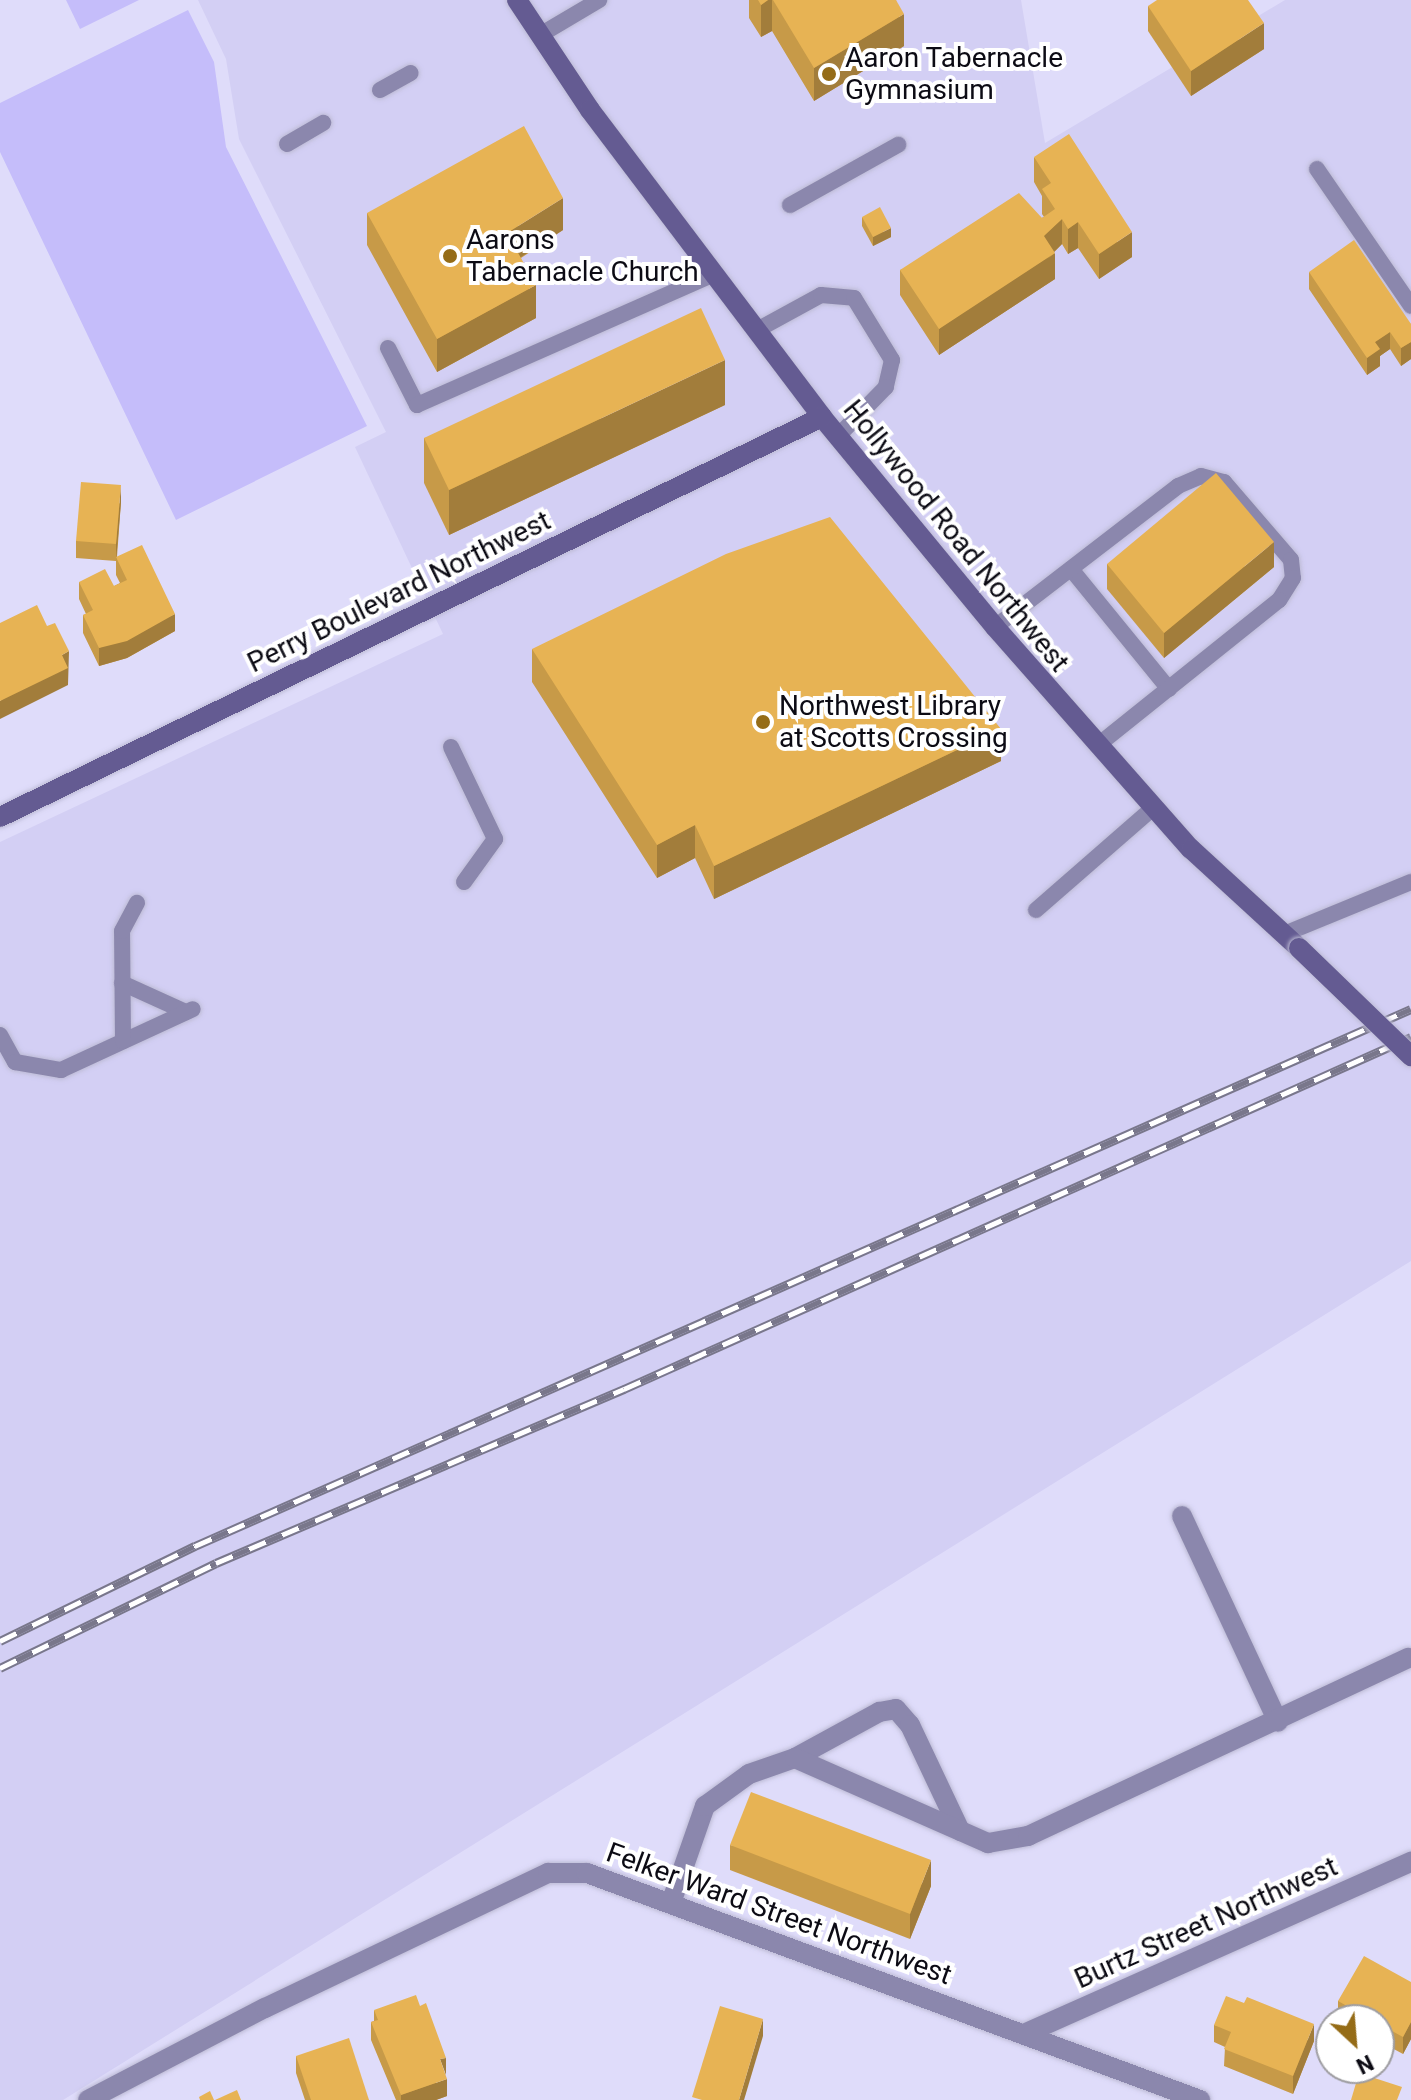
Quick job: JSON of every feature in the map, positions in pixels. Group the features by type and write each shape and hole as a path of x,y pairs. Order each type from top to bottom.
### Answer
{"street":[{"name":"Hollywood Road Northwest","path":"517,0 714,274 822,417 995,627 1153,808 1411,1056"},
{"name":"Perry Boulevard Northwest","path":"0,817 822,417"},
{"path":"1182,1516 1278,1722"},
{"path":"795,1758 988,1843 1028,1836 1410,1660"},
{"path":"671,1903 705,1806 749,1774 795,1758 879,1712 896,1709 910,1725 960,1831"},
{"name":"Burtz Street Northwest","path":"1024,2034 1411,1862"},
{"name":"Felker Ward Street Northwest","path":"88,2100 265,2008 548,1873 587,1873 1200,2100"}],"lane":[{"path":"540,35 599,0"},
{"path":"380,90 411,73"},
{"path":"287,144 323,123"},
{"path":"790,205 898,145"},
{"path":"1317,169 1411,306"},
{"path":"388,348 417,405 714,274"},
{"path":"757,330 821,295 854,298 892,360 886,387 838,436"},
{"path":"995,627 1178,486 1201,476 1224,482 1291,560 1293,578 1279,600 1097,746"},
{"path":"1071,569 1169,689"},
{"path":"451,747 495,839 464,882"},
{"path":"1036,910 1153,808"},
{"path":"1292,941 1411,882"},
{"path":"123,1041 122,931 137,903"},
{"path":"0,1035 15,1062 61,1070 190,1010 122,983"}],"shaded area":[{"path":"66,0 139,0 80,29"},
{"path":"198,0 1021,0 1045,143 1285,0 1411,0 1411,1261 63,2100 0,2100 0,842 443,634 355,447 386,432 239,139 226,59"},
{"path":"188,10 214,62 226,147 367,426 176,520 0,152 0,103"}],"building":[{"path":"773,0 896,0 904,14 814,68"},
{"path":"1157,0 1248,0 1264,23 1191,71 1148,6"},
{"name":"Aarons Tabernacle Church","path":"524,126 563,198 507,233 536,285 437,339 367,213"},
{"path":"1069,134 1132,232 1099,254 1078,222 1068,229 1062,219 1044,236 1055,253 939,329 900,270 1019,193 1042,218 1055,209 1042,189 1051,183 1034,157"},
{"path":"880,207 891,228 873,237 862,217"},
{"path":"1354,240 1411,324 1411,342 1401,348 1390,332 1375,342 1380,349 1367,358 1309,272"},
{"path":"701,308 725,360 449,490 424,438"},
{"path":"1216,473 1274,542 1164,633 1107,564"},
{"path":"81,482 121,485 116,544 76,541"},
{"name":"Northwest Library at Scotts Crossing","path":"830,517 1001,729 714,866 695,825 657,845 532,649 726,554"},
{"path":"142,545 175,614 127,641 99,648 83,615 93,610 79,582 105,569 114,586 127,580 116,557"},
{"path":"37,605 47,626 55,623 69,651 62,655 68,668 0,701 0,623"},
{"path":"751,1792 931,1860 910,1914 730,1845"},
{"path":"1364,1956 1411,1982 1411,2022 1403,2037 1395,2033 1395,2004 1343,2004 1338,2001"},
{"path":"416,1995 420,2006 426,2003 446,2058 440,2059 447,2079 401,2095 371,2022 378,2020 374,2010"},
{"path":"1226,1996 1244,2003 1247,1997 1314,2024 1293,2076 1224,2049 1231,2032 1214,2025"},
{"path":"720,2006 763,2019 739,2100 692,2097"},
{"path":"349,2038 369,2100 311,2100 296,2056"},
{"path":"1356,2084 1402,2087 1397,2100 1351,2100"},
{"path":"237,2090 241,2100 215,2100"},
{"path":"210,2091 214,2100 200,2100 199,2097"}],"railway":[{"path":"0,1641 195,1546 1411,1009"},
{"path":"0,1668 216,1563 624,1389 1411,1037"}],"place":[{"name":"Aaron Tabernacle Gymnasium","path":"829,74"},
{"name":"Aarons Tabernacle Church","path":"450,256"},
{"name":"Northwest Library at Scotts Crossing","path":"763,722"}]}
